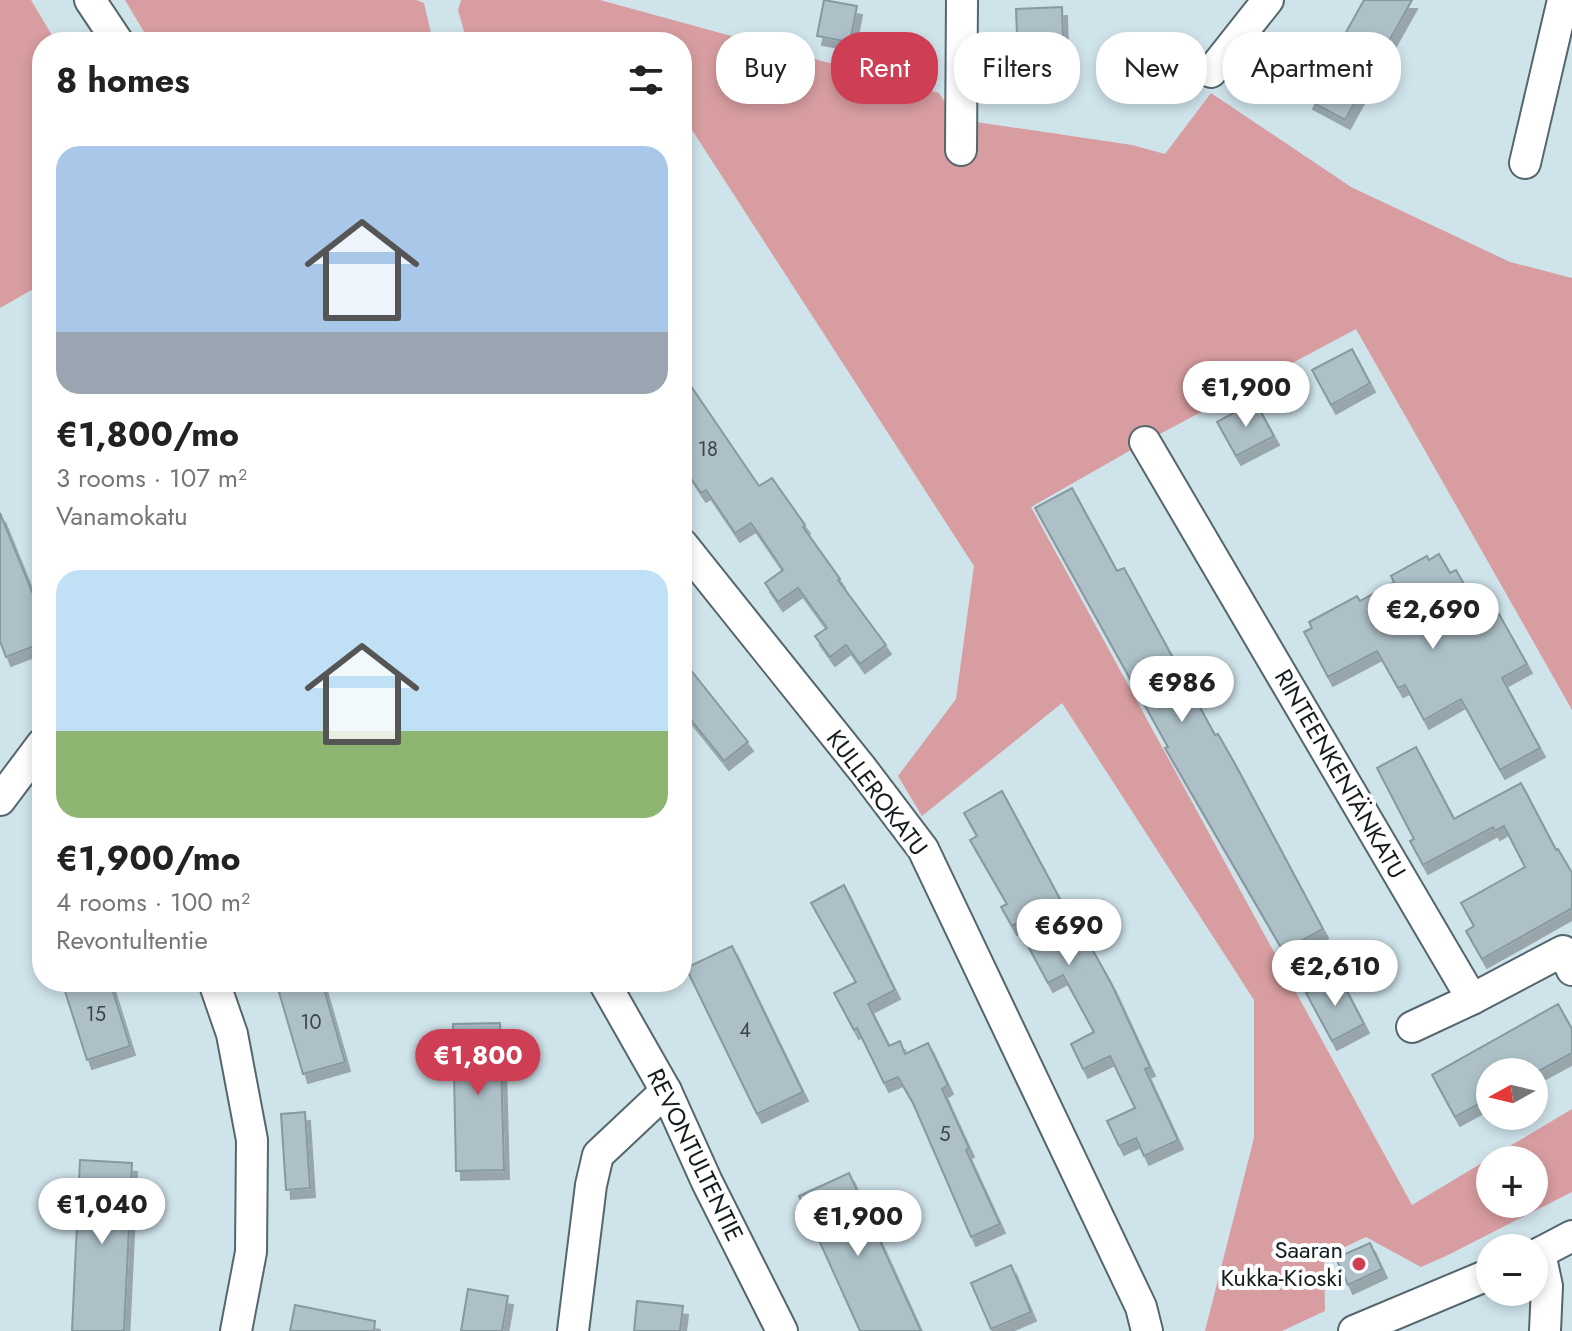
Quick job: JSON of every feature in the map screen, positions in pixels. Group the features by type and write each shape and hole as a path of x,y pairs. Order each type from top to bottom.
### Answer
{"street":[{"path":"90,0 111,32"},
{"path":"961,150 962,0"},
{"path":"1211,72 1268,0"},
{"path":"1525,163 1563,0"},
{"name":"RINTEENKENTÄNKATU","path":"1145,442 1472,999"},
{"name":"KULLEROKATU","path":"692,556 923,849 1141,1307 1147,1331"},
{"path":"0,800 32,757"},
{"path":"1412,1027 1569,955"},
{"path":"217,992 232,1034 252,1140 251,1252 236,1331"},
{"name":"REVONTULTENTIE","path":"610,992 666,1091 707,1182 782,1331"},
{"path":"573,1331 591,1185 598,1155 666,1091"},
{"path":"1548,1249 1572,1236"},
{"path":"1354,1331 1476,1280"},
{"path":"1545,1331 1546,1306"}],"shaded area":[{"path":"0,0 31,0 50,32 32,32 32,290 0,308"},
{"path":"125,0 416,0 424,3 431,32 144,32"},
{"path":"461,0 600,0 717,32 716,104 815,104 815,59 831,63 831,104 938,104 938,93 956,119 1132,145 1165,154 1203,104 1207,104 1211,93 1223,104 1351,187 1510,262 1572,278 1572,710 1356,329 1031,507 1412,1205 1476,1167 1476,1218 1521,1218 1489,1234 1476,1234 1476,1241 1421,1267 1366,1237 1324,1257 1325,1311 1282,1331 1205,1331 1254,1138 1254,1000 1062,703 922,816 898,776 956,699 974,566 692,130 692,32 464,32 458,10"},
{"path":"1572,1109 1572,1192 1548,1204 1548,1146 1510,1146 1537,1130 1548,1130 1548,1123"}],"building":[{"path":"824,0 857,6 852,32 831,32 831,39 817,36"},
{"path":"1364,0 1412,0 1394,32 1346,32"},
{"path":"1062,7 1063,32 1017,32 1016,9"},
{"path":"1315,104 1354,104 1345,120"},
{"path":"1352,349 1370,383 1331,405 1312,370"},
{"path":"692,388 759,486 772,478 838,580 886,645 860,664 846,645 830,657 815,636 827,628 798,588 778,602 765,583 783,570 751,523 735,533 706,490 701,493 692,480"},
{"path":"1255,401 1274,436 1236,456 1217,422"},
{"path":"1072,488 1117,571 1124,568 1215,735 1218,734 1235,764 1323,929 1283,951 1165,748 1168,747 1035,508"},
{"path":"0,513 32,591 32,647 6,657 0,641"},
{"path":"1439,554 1450,573 1456,570 1485,621 1499,614 1527,664 1502,678 1540,748 1500,770 1461,699 1424,720 1405,685 1398,688 1377,651 1328,677 1304,632 1312,628 1309,622 1357,596 1360,601 1394,582 1391,576 1427,556 1429,560"},
{"path":"692,672 748,742 724,761 692,721"},
{"path":"1416,747 1454,819 1521,783 1556,850 1572,873 1572,908 1482,959 1466,931 1474,926 1461,903 1525,867 1504,826 1495,831 1493,827 1423,865 1410,841 1414,839 1377,768"},
{"path":"1002,791 1083,942 1087,940 1111,983 1150,1067 1145,1069 1178,1140 1144,1156 1136,1138 1119,1146 1107,1121 1135,1108 1110,1056 1083,1069 1071,1044 1094,1032 1063,975 1048,983 1016,924 1012,926 1001,907 1007,904 970,840 977,836 964,813"},
{"path":"844,885 895,990 868,1004 889,1046 900,1041 905,1054 928,1043 948,1085 942,1089 969,1148 966,1150 1000,1224 971,1237 913,1103 898,1077 884,1083 857,1028 854,1030 834,993 856,982 811,903"},
{"path":"732,946 803,1092 757,1114 692,980 692,965"},
{"path":"1339,976 1364,1024 1332,1041 1306,993"},
{"path":"65,992 113,992 130,1046 87,1060"},
{"path":"279,992 325,992 345,1062 303,1074"},
{"path":"1558,1004 1572,1029 1572,1053 1548,1066 1548,1058 1476,1058 1476,1106 1455,1117 1432,1075"},
{"path":"500,1023 504,1170 456,1171 453,1024"},
{"path":"305,1112 310,1188 286,1190 281,1114"},
{"path":"80,1160 132,1163 124,1331 72,1331"},
{"path":"849,1173 921,1331 860,1331 799,1196"},
{"name":"Saaran Kukka-Kioski","path":"1370,1243 1382,1269 1348,1285 1336,1258"},
{"path":"1011,1265 1031,1312 991,1329 971,1283"},
{"path":"468,1289 508,1296 502,1331 461,1331"},
{"path":"637,1301 683,1306 680,1331 634,1331"},
{"path":"295,1305 375,1321 374,1331 290,1331"}],"place":[{"name":"Saaran Kukka-Kioski","path":"1359,1264"}]}
